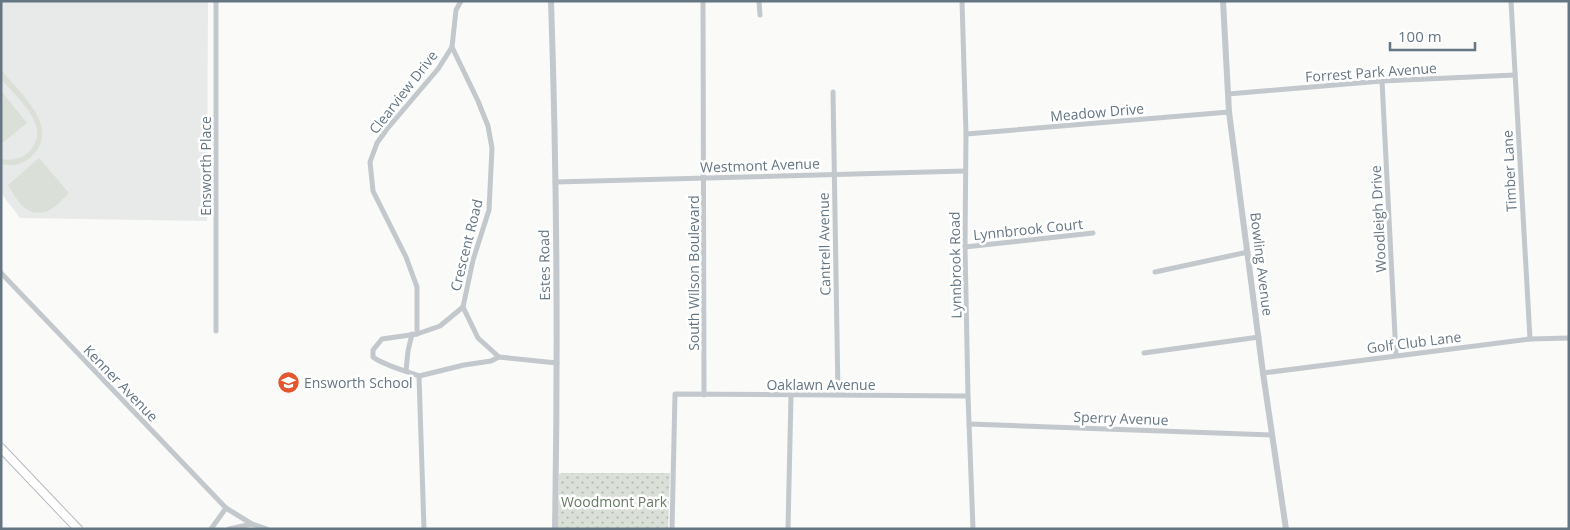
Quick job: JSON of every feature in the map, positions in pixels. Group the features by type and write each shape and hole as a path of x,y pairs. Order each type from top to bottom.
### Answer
{"main road":[{"path":"1,448 78,529"}],"street":[{"name":"Ensworth Place","path":"216,1 216,331"},
{"name":"Clearview Drive","path":"406,371 408,351 415,334 418,287 406,257 373,191 370,162 377,143 386,129 438,69 452,47 456,10 461,1"},
{"name":"Estes Road","path":"551,1 556,147 556,529"},
{"name":"South Wilson Boulevard","path":"703,1 704,394"},
{"path":"758,1 760,15"},
{"name":"Lynnbrook Road","path":"962,1 966,134 965,247 968,396 973,529"},
{"name":"Bowling Avenue","path":"1223,1 1229,112 1263,373 1286,529"},
{"name":"Timber Lane","path":"1511,1 1530,339"},
{"name":"Crescent Road","path":"415,334 440,326 463,306 473,260 489,210 492,148 488,126 452,47"},
{"name":"Forrest Park Avenue","path":"1228,94 1382,82 1516,75"},
{"name":"Woodleigh Drive","path":"1382,82 1396,355"},
{"name":"Cantrell Avenue","path":"833,92 838,395"},
{"name":"Meadow Drive","path":"966,134 1229,112"},
{"name":"Westmont Avenue","path":"555,182 965,171"},
{"name":"Lynnbrook Court","path":"965,247 1093,233"},
{"path":"1155,272 1248,252"},
{"name":"Kenner Avenue","path":"1,273 226,508 252,524 267,529"},
{"name":"Crescent Road","path":"463,306 478,338 499,357"},
{"path":"415,334 382,339 373,350 373,357 380,362 419,376 464,365 491,361 499,357 557,363"},
{"path":"1144,353 1259,337"},
{"name":"Golf Club Lane","path":"1263,373 1530,339 1569,338"},
{"path":"419,376 424,529"},
{"name":"Oaklawn Avenue","path":"672,529 675,394 968,396"},
{"path":"788,529 791,395"},
{"name":"Sperry Avenue","path":"969,424 1272,435"},
{"path":"211,529 220,519 226,508"},
{"path":"229,529 252,524"}],"shaded area":[{"path":"1,1 208,1 207,221 20,218 1,193"}],"green space":[{"path":"1,70 34,110 40,122 42,133 40,144 33,155 23,163 14,165 1,164 1,159 17,159 27,154 36,141 37,132 30,112 1,79"},
{"path":"1,91 27,123 1,144"},
{"path":"39,158 69,193 53,208 40,213 28,210 23,206 8,185"},
{"name":"Woodmont Park","path":"670,473 668,529 558,529 559,474"}],"place":[{"name":"Ensworth School","path":"288,382"}]}
